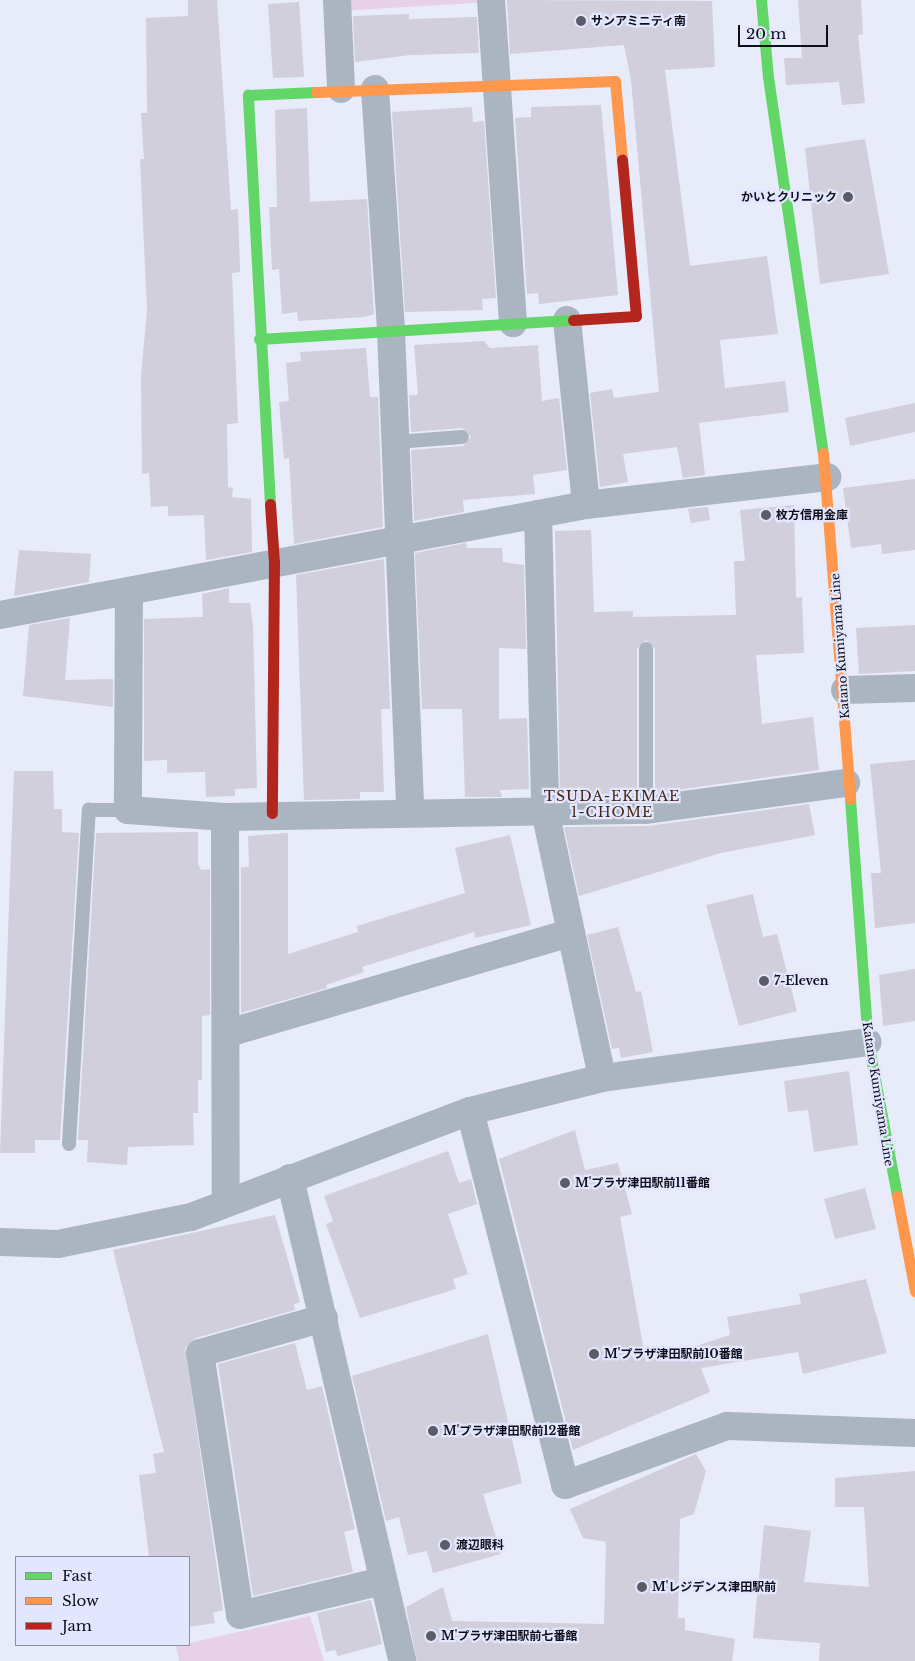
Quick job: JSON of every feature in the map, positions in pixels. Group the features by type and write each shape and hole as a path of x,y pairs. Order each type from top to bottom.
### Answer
{"street":[{"path":"337,0 341,89"},
{"path":"491,0 513,323"},
{"name":"Katano Kumiyama Line","path":"761,0 768,77 827,477 845,690 846,783 868,1042 915,1291"},
{"path":"259,339 636,316 615,81 497,86 341,89 248,95 259,339 274,562 272,813"},
{"path":"375,89 391,331 401,540 410,813"},
{"path":"566,320 586,505"},
{"path":"0,615 274,562 586,505 827,477"},
{"path":"538,514 545,811 602,1078"},
{"path":"129,591 128,810 225,817 272,813 646,810 846,783"},
{"path":"845,690 915,688"},
{"path":"225,817 228,1034 226,1203"},
{"path":"228,1034 571,933"},
{"path":"0,1242 58,1244 191,1217 470,1111 602,1078 868,1042"},
{"path":"470,1111 565,1485 727,1426 915,1433"},
{"path":"290,1178 402,1661"},
{"path":"324,1318 200,1353 240,1615 383,1581"}],"lane":[{"path":"396,442 462,437"},
{"path":"646,649 646,810"},
{"path":"69,1144 89,810 128,810"}],"shaded area":[{"path":"337,0 491,0 491,2 337,11"},
{"path":"310,1616 324,1661 179,1661 176,1646 190,1646 190,1643"}],"building":[{"path":"188,0 217,0 231,210 238,209 240,272 232,273 238,423 227,424 228,487 233,488 232,497 251,499 252,552 206,560 204,515 168,516 168,506 151,507 149,473 142,474 141,376 147,310 140,159 144,159 141,113 147,113 146,18 188,16"},
{"path":"507,0 712,1 715,67 665,70 690,266 767,256 778,334 720,340 725,388 785,381 789,412 699,423 705,475 683,478 677,447 623,454 628,482 600,487 590,393 612,389 614,398 659,392 631,80 624,45 510,54"},
{"path":"798,0 861,0 863,34 858,35 865,103 842,105 839,82 786,85 784,58 802,58"},
{"path":"299,2 304,77 273,78 268,4"},
{"path":"409,14 409,19 477,17 479,53 410,55 355,62 353,16"},
{"path":"601,105 618,295 539,304 538,293 527,294 515,118 531,117 531,107"},
{"path":"472,107 473,122 484,121 496,298 482,299 483,310 405,312 392,112"},
{"path":"307,108 310,202 367,199 374,314 365,317 298,321 297,312 282,314 279,269 272,270 269,207 277,207 275,110"},
{"path":"865,139 889,274 820,284 805,148"},
{"path":"484,341 490,348 538,345 542,401 559,398 567,470 533,475 535,494 463,500 464,512 414,521 411,450 463,446 471,437 462,428 411,432 409,395 418,395 414,345"},
{"path":"366,348 370,397 378,397 383,527 294,544 289,458 284,459 279,402 289,401 286,363 301,361 300,352"},
{"path":"915,403 915,432 850,446 845,418"},
{"path":"915,479 915,550 882,554 881,544 851,548 843,488"},
{"path":"794,505 796,598 802,597 804,653 756,655 762,724 813,717 819,770 655,793 655,649 646,640 637,649 637,795 560,796 555,531 591,530 594,612 633,611 633,617 736,615 734,561 745,561 740,510"},
{"path":"708,507 710,520 691,523 688,509"},
{"path":"466,543 467,548 502,548 503,562 524,565 526,649 499,648 499,719 527,718 529,789 500,790 502,797 465,797 462,709 422,709 415,553"},
{"path":"19,550 91,554 89,582 14,596"},
{"path":"384,559 390,709 381,709 384,792 360,792 360,799 304,800 296,575"},
{"path":"229,588 229,603 250,603 253,625 257,788 235,789 235,796 206,797 205,772 167,773 167,760 144,761 144,619 203,617 202,594"},
{"path":"70,618 65,680 113,679 113,707 23,696 29,625"},
{"path":"915,625 915,671 859,674 856,628"},
{"path":"915,760 915,923 875,928 871,873 881,873 870,764"},
{"path":"14,771 53,771 54,809 62,809 62,832 79,833 60,1140 35,1140 35,1153 0,1153"},
{"path":"809,804 815,835 721,853 579,896 564,827 648,826"},
{"path":"198,832 198,864 201,870 210,869 210,1015 202,1016 202,1080 198,1080 198,1113 193,1113 194,1145 128,1147 127,1165 87,1162 88,1140 78,1140 96,833"},
{"path":"288,833 288,954 358,932 357,926 465,893 455,848 510,835 531,925 475,938 474,932 362,967 364,972 326,985 327,988 241,1013 241,867 249,867 248,836"},
{"path":"753,894 763,937 777,934 797,1011 739,1026 706,905"},
{"path":"618,927 636,992 641,991 653,1052 621,1058 619,1048 612,1049 587,935"},
{"path":"915,969 915,1021 883,1026 879,975"},
{"path":"849,1071 858,1145 814,1152 808,1110 788,1112 784,1081"},
{"path":"575,1130 585,1170 618,1163 632,1214 620,1217 646,1362 730,1335 727,1317 801,1304 799,1294 866,1279 887,1353 803,1374 798,1352 701,1368 710,1392 573,1450 499,1159"},
{"path":"448,1151 459,1183 471,1179 477,1204 448,1214 468,1274 453,1279 456,1289 360,1318 326,1224 333,1221 324,1196"},
{"path":"865,1188 876,1229 835,1239 824,1199"},
{"path":"275,1215 300,1302 294,1304 295,1310 196,1338 185,1348 223,1610 213,1613 215,1623 190,1627 190,1556 149,1556 139,1475 156,1473 153,1454 164,1452 113,1250"},
{"name":"M'プラザ津田駅前12番館","path":"488,1334 522,1483 483,1494 501,1554 433,1573 427,1551 408,1555 399,1517 386,1521 352,1376"},
{"path":"295,1343 307,1390 322,1386 355,1529 344,1532 353,1572 253,1596 218,1364"},
{"path":"696,1454 706,1471 694,1514 680,1519 678,1618 685,1618 685,1630 735,1639 732,1661 417,1661 406,1607 443,1587 452,1621 604,1624 606,1542 583,1538 570,1509"},
{"path":"915,1471 915,1661 819,1661 820,1643 753,1638 764,1525 811,1531 804,1582 869,1587 864,1507 835,1507 835,1478"},
{"path":"371,1600 382,1644 338,1656 335,1650 326,1652 317,1613"}],"traffic: fast":[{"path":"761,0 768,77 823,453"},
{"path":"270,504 248,95 316,92"},
{"path":"259,339 573,320"},
{"path":"850,799 868,1042 897,1196"}],"traffic: slow":[{"path":"316,92 615,81 622,160"},
{"path":"823,453 850,799"},
{"path":"897,1196 915,1291"}],"traffic: jam":[{"path":"573,320 636,316 622,160"},
{"path":"270,504 274,562 272,813"}],"place":[{"name":"サンアミニティ南","path":"581,21"},
{"name":"かいとクリニック","path":"848,197"},
{"name":"枚方信用金庫","path":"766,515"},
{"name":"7-Eleven","path":"764,981"},
{"name":"M'プラザ津田駅前11番館","path":"565,1183"},
{"name":"M'プラザ津田駅前10番館","path":"594,1354"},
{"name":"M'プラザ津田駅前12番館","path":"433,1431"},
{"name":"渡辺眼科","path":"445,1545"},
{"name":"M'レジデンス津田駅前","path":"642,1587"},
{"name":"M'プラザ津田駅前七番館","path":"431,1636"}],"district":[{"name":"TSUDA-EKIMAE 1-CHOME","path":"612,804"}]}
